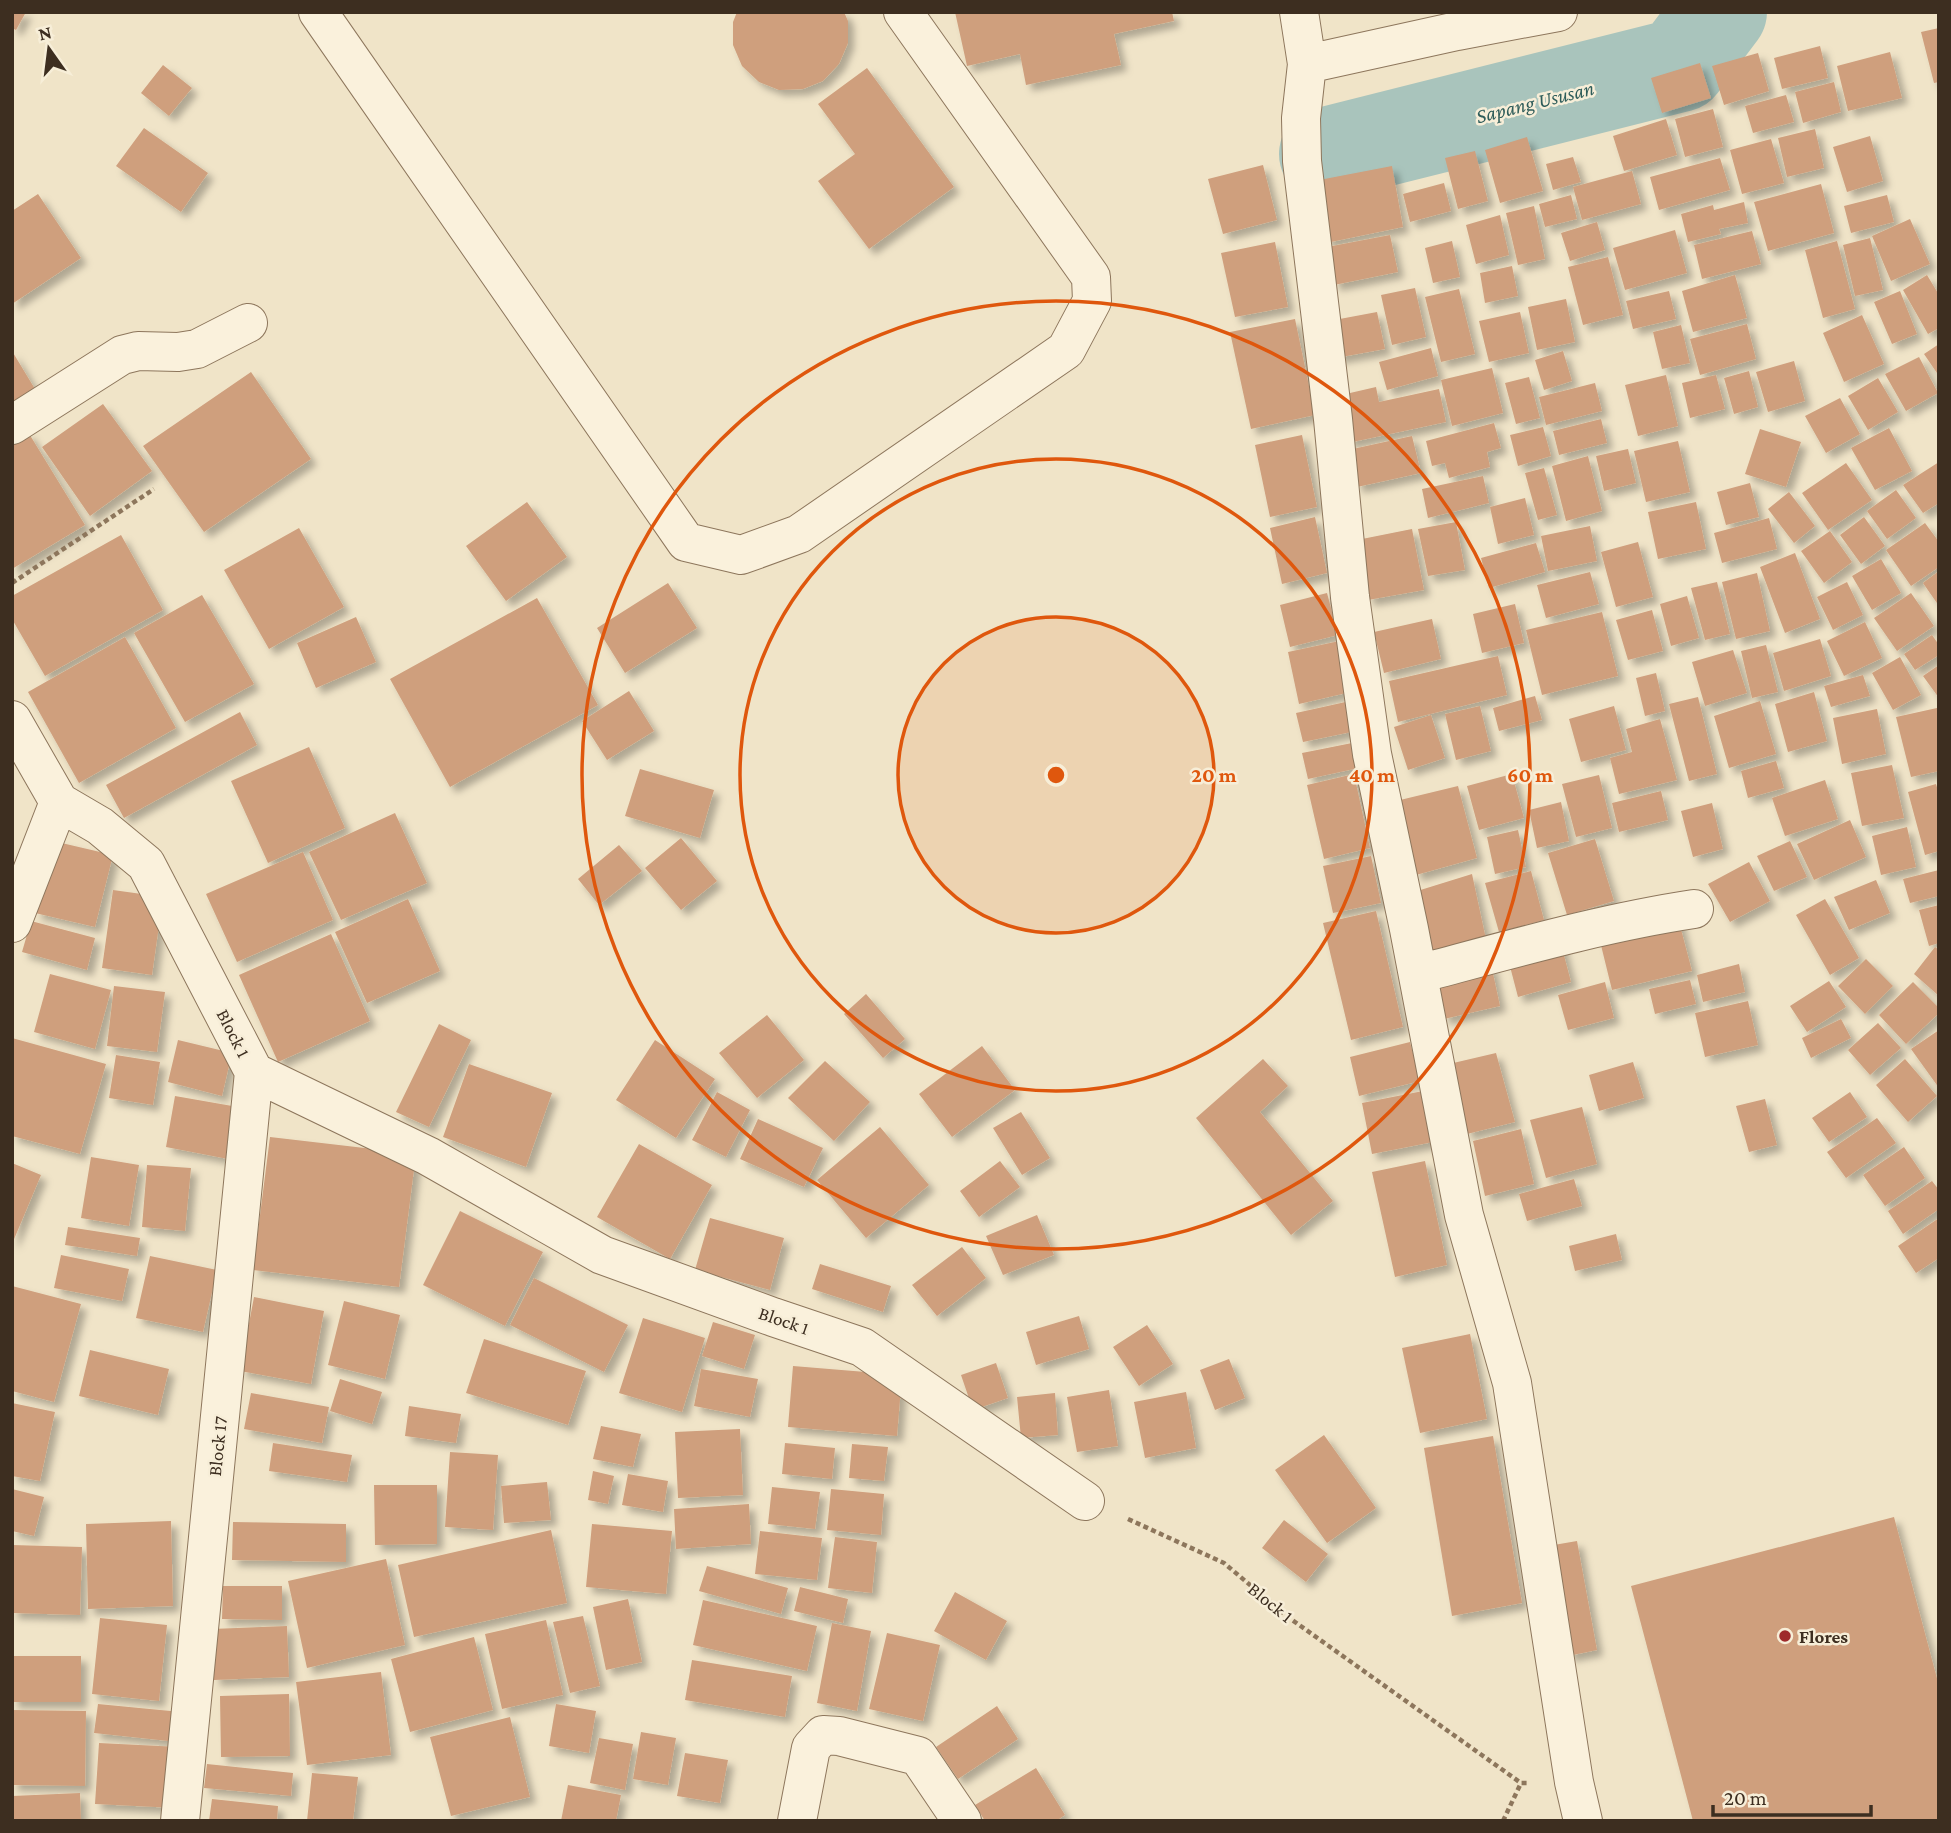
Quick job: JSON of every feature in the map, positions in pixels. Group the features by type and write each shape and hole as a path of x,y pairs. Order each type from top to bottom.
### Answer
{"street":[{"path":"318,12 686,541 741,555 799,534 1066,350 1092,301 1091,277 903,12"},
{"path":"1299,12 1307,64 1301,118 1302,161 1333,419 1350,597 1373,754 1464,1214 1512,1382 1574,1782 1583,1821"},
{"path":"1307,64 1455,22 1558,12"},
{"path":"12,425 122,355 138,351 178,352 197,349 248,323"},
{"path":"12,720 59,802 12,923"},
{"name":"Block 1","path":"59,802 100,825 146,864 254,1072 428,1156 602,1255 862,1347 1085,1502"},
{"path":"1418,974 1548,940 1694,909"},
{"name":"Block 17","path":"180,1821 254,1072"},
{"path":"797,1821 811,1748 823,1735 839,1736 918,1756 962,1821"}],"path":[{"path":"12,583 154,489"},
{"name":"Block 1","path":"1085,1502 1143,1525 1224,1563 1288,1617 1521,1783"},
{"path":"1503,1821 1521,1783 1574,1782"}],"building":[{"path":"12,12 26,12 16,30 12,28"},
{"path":"737,12 844,12 848,21 848,43 839,64 823,81 803,89 779,90 759,82 742,66 733,45 733,22"},
{"path":"955,12 1172,12 1174,21 1114,34 1121,65 1026,85 1020,54 967,66"},
{"path":"1939,28 1939,82 1934,83 1921,32"},
{"path":"1820,46 1828,78 1782,89 1774,58"},
{"path":"1890,52 1902,98 1848,111 1837,66"},
{"path":"1758,53 1769,91 1724,105 1712,66"},
{"path":"1700,63 1711,98 1662,113 1651,78"},
{"path":"163,65 192,88 169,116 141,93"},
{"path":"867,68 954,187 869,249 818,181 855,154 818,104"},
{"path":"1834,82 1841,112 1803,123 1795,92"},
{"path":"1786,95 1794,122 1753,133 1745,106"},
{"path":"1713,109 1723,147 1685,157 1675,119"},
{"path":"1666,119 1677,155 1624,171 1613,136"},
{"path":"144,128 208,173 181,212 116,166"},
{"path":"1815,129 1824,168 1787,177 1778,138"},
{"path":"1870,136 1883,181 1847,192 1833,147"},
{"path":"1527,137 1543,191 1500,203 1485,150"},
{"path":"1771,139 1784,183 1742,194 1730,150"},
{"path":"1475,151 1488,201 1458,209 1445,158"},
{"path":"1573,157 1581,182 1553,190 1546,164"},
{"path":"1720,158 1730,190 1659,210 1650,177"},
{"path":"1263,165 1277,220 1223,234 1208,179"},
{"path":"1392,166 1403,227 1326,243 1314,181"},
{"path":"1632,171 1641,204 1582,220 1573,187"},
{"path":"1444,183 1451,211 1410,222 1403,194"},
{"path":"1821,184 1834,233 1768,251 1754,202"},
{"path":"38,194 81,258 12,304 12,211"},
{"path":"1571,195 1577,219 1545,227 1539,204"},
{"path":"1887,195 1894,222 1851,233 1844,206"},
{"path":"1744,202 1748,223 1719,229 1721,234 1688,242 1681,214 1713,205 1714,210"},
{"path":"1534,206 1545,259 1518,265 1506,213"},
{"path":"1500,215 1509,255 1476,264 1466,225"},
{"path":"1910,219 1930,264 1891,281 1872,236"},
{"path":"1597,222 1605,250 1570,261 1561,233"},
{"path":"1675,230 1687,273 1625,290 1613,248"},
{"path":"1752,231 1761,264 1702,279 1694,245"},
{"path":"1390,235 1398,272 1334,285 1327,247"},
{"path":"1870,238 1883,290 1855,296 1843,245"},
{"path":"1452,241 1460,277 1433,283 1425,248"},
{"path":"1837,241 1855,309 1823,318 1805,250"},
{"path":"1275,242 1288,307 1235,317 1221,253"},
{"path":"1608,257 1623,315 1583,325 1568,267"},
{"path":"1512,266 1518,296 1485,303 1480,273"},
{"path":"1735,275 1747,318 1693,332 1682,291"},
{"path":"1927,275 1939,295 1939,328 1928,334 1903,290"},
{"path":"1415,288 1426,337 1392,345 1381,295"},
{"path":"1459,289 1475,354 1441,362 1425,297"},
{"path":"1669,291 1676,319 1633,329 1626,301"},
{"path":"1900,291 1917,334 1892,344 1874,302"},
{"path":"1566,299 1575,342 1537,350 1528,307"},
{"path":"1377,312 1385,349 1336,358 1329,321"},
{"path":"1520,312 1529,353 1489,362 1479,321"},
{"path":"1862,315 1884,364 1844,382 1823,333"},
{"path":"1295,319 1315,415 1251,429 1230,332"},
{"path":"1747,324 1756,359 1700,375 1690,339"},
{"path":"1681,325 1690,363 1662,369 1653,332"},
{"path":"1939,344 1939,376 1924,354"},
{"path":"1431,348 1438,376 1387,390 1379,362"},
{"path":"12,351 41,399 12,416"},
{"path":"1563,351 1572,381 1544,390 1535,360"},
{"path":"1919,357 1938,393 1906,411 1885,374"},
{"path":"1794,361 1805,401 1768,412 1756,372"},
{"path":"1492,368 1503,413 1452,426 1441,380"},
{"path":"1749,371 1758,407 1734,414 1724,378"},
{"path":"251,372 311,459 204,532 143,446"},
{"path":"1666,375 1678,426 1638,436 1625,385"},
{"path":"1716,375 1725,409 1690,418 1682,383"},
{"path":"1529,377 1540,418 1516,424 1505,383"},
{"path":"1878,378 1898,412 1868,430 1848,396"},
{"path":"1595,383 1602,411 1546,425 1539,397"},
{"path":"1376,387 1379,402 1439,389 1446,422 1348,443 1337,396"},
{"path":"1840,398 1860,434 1826,453 1805,416"},
{"path":"103,404 152,471 90,516 42,447"},
{"path":"1601,419 1607,443 1559,455 1553,431"},
{"path":"1494,423 1501,448 1487,452 1490,467 1449,478 1445,463 1432,466 1426,441"},
{"path":"1543,427 1551,456 1518,466 1510,435"},
{"path":"1889,428 1912,471 1875,490 1851,448"},
{"path":"1760,429 1801,442 1786,487 1745,474"},
{"path":"28,432 85,525 12,569 12,442"},
{"path":"1302,435 1317,507 1270,517 1255,445"},
{"path":"1412,436 1421,473 1357,487 1348,450"},
{"path":"1678,441 1690,492 1646,502 1634,451"},
{"path":"1628,449 1636,483 1604,491 1596,456"},
{"path":"1588,456 1602,511 1566,521 1552,466"},
{"path":"1939,462 1939,503 1923,513 1903,485"},
{"path":"1846,463 1872,500 1828,530 1802,493"},
{"path":"1544,468 1557,515 1538,520 1525,473"},
{"path":"1483,476 1489,503 1428,518 1422,489"},
{"path":"1750,483 1759,517 1726,525 1717,492"},
{"path":"1896,490 1916,518 1887,539 1867,511"},
{"path":"1789,492 1815,526 1794,543 1768,509"},
{"path":"1525,498 1534,535 1498,544 1490,507"},
{"path":"527,502 567,557 506,601 466,546"},
{"path":"1696,502 1706,549 1658,559 1648,512"},
{"path":"1315,517 1327,573 1282,584 1270,528"},
{"path":"1864,517 1885,546 1861,564 1840,535"},
{"path":"1769,518 1777,549 1722,563 1714,533"},
{"path":"1456,522 1465,570 1428,576 1418,529"},
{"path":"1925,523 1939,542 1939,567 1911,586 1886,550"},
{"path":"1590,526 1597,561 1548,571 1541,536"},
{"path":"299,528 344,607 269,649 224,570"},
{"path":"1412,529 1424,590 1368,600 1357,540"},
{"path":"1830,531 1852,562 1824,583 1801,551"},
{"path":"121,535 163,610 45,676 12,619 12,596"},
{"path":"1638,542 1653,597 1616,607 1601,552"},
{"path":"1536,543 1545,572 1489,588 1481,558"},
{"path":"1795,553 1820,619 1785,633 1760,567"},
{"path":"1881,559 1901,593 1872,610 1852,576"},
{"path":"1939,571 1939,606 1923,583"},
{"path":"1590,572 1599,604 1546,618 1537,585"},
{"path":"1757,573 1770,631 1736,639 1722,582"},
{"path":"1717,582 1730,634 1705,640 1691,588"},
{"path":"1847,582 1863,615 1833,630 1817,597"},
{"path":"668,583 697,628 625,673 597,628"},
{"path":"1327,593 1338,635 1290,647 1280,605"},
{"path":"1911,593 1934,626 1897,651 1874,618"},
{"path":"202,595 254,684 185,722 134,633"},
{"path":"1687,596 1699,638 1671,646 1660,604"},
{"path":"537,598 598,705 450,787 390,679"},
{"path":"1515,604 1524,643 1482,653 1473,614"},
{"path":"1652,610 1663,651 1628,660 1616,620"},
{"path":"1602,612 1618,676 1542,695 1526,630"},
{"path":"356,617 376,662 316,688 297,643"},
{"path":"1432,619 1441,659 1384,673 1374,632"},
{"path":"1865,622 1882,658 1844,676 1827,641"},
{"path":"1932,635 1939,645 1939,655 1915,670 1904,654"},
{"path":"125,637 176,728 79,783 28,692"},
{"path":"1820,639 1831,676 1784,691 1773,653"},
{"path":"1344,640 1355,691 1299,704 1288,652"},
{"path":"1766,645 1778,692 1752,698 1741,651"},
{"path":"1733,650 1747,693 1705,706 1692,662"},
{"path":"1498,656 1507,695 1398,722 1389,681"},
{"path":"1900,657 1921,695 1893,710 1872,673"},
{"path":"1939,665 1939,698 1923,676"},
{"path":"1656,673 1665,711 1645,716 1636,678"},
{"path":"1863,675 1870,696 1831,707 1824,686"},
{"path":"629,691 654,731 607,760 582,721"},
{"path":"1814,692 1827,741 1788,752 1775,704"},
{"path":"1535,696 1542,720 1499,731 1493,708"},
{"path":"1698,697 1717,774 1689,781 1669,704"},
{"path":"1350,701 1356,731 1303,742 1296,713"},
{"path":"1760,701 1776,754 1729,768 1714,716"},
{"path":"1480,706 1491,751 1456,760 1445,714"},
{"path":"1614,706 1626,750 1581,762 1569,719"},
{"path":"1937,708 1939,771 1911,777 1896,717"},
{"path":"1877,709 1886,754 1842,764 1833,718"},
{"path":"240,712 257,745 124,818 106,785"},
{"path":"1431,715 1445,758 1408,770 1394,727"},
{"path":"1660,719 1677,780 1619,794 1610,758 1632,752 1626,729"},
{"path":"1357,742 1363,767 1308,779 1302,753"},
{"path":"309,747 345,828 268,863 231,781"},
{"path":"1776,761 1784,788 1748,798 1741,771"},
{"path":"1892,765 1904,818 1862,826 1851,773"},
{"path":"640,769 714,790 700,838 625,816"},
{"path":"1354,774 1370,848 1324,859 1307,785"},
{"path":"1512,774 1524,818 1479,830 1467,786"},
{"path":"1599,775 1612,828 1576,837 1562,784"},
{"path":"1825,780 1838,819 1785,836 1772,798"},
{"path":"1936,784 1939,794 1939,851 1925,855 1908,792"},
{"path":"1458,786 1477,858 1416,875 1396,801"},
{"path":"1661,791 1668,820 1619,832 1612,803"},
{"path":"1561,802 1569,841 1537,848 1529,810"},
{"path":"1712,803 1723,849 1693,857 1681,811"},
{"path":"395,813 427,883 341,920 309,852"},
{"path":"1850,820 1866,857 1814,880 1797,844"},
{"path":"1907,827 1916,867 1881,875 1872,836"},
{"path":"1518,830 1526,867 1495,874 1487,837"},
{"path":"681,838 717,881 681,910 645,868"},
{"path":"1595,839 1614,901 1567,915 1548,853"},
{"path":"53,841 113,855 95,927 35,913"},
{"path":"1790,841 1807,877 1774,891 1757,856"},
{"path":"619,845 642,871 599,905 578,879"},
{"path":"303,852 333,920 237,962 206,894"},
{"path":"1371,856 1381,903 1333,913 1323,866"},
{"path":"1749,862 1770,901 1730,922 1708,884"},
{"path":"1939,870 1939,896 1910,903 1903,879"},
{"path":"1531,871 1544,920 1499,932 1485,883"},
{"path":"1472,874 1487,944 1424,957 1414,892"},
{"path":"1876,880 1890,913 1849,930 1834,897"},
{"path":"113,890 163,897 152,975 102,968"},
{"path":"408,899 440,971 367,1003 335,932"},
{"path":"1825,899 1859,958 1830,975 1796,915"},
{"path":"1939,905 1939,943 1929,946 1919,910"},
{"path":"1376,911 1403,1027 1351,1040 1323,923"},
{"path":"1677,914 1692,971 1612,990 1598,933"},
{"path":"31,921 95,938 87,970 22,952"},
{"path":"331,934 370,1021 278,1062 239,975"},
{"path":"1560,940 1571,982 1518,997 1507,955"},
{"path":"1935,947 1939,950 1939,996 1914,974"},
{"path":"1866,959 1893,986 1865,1014 1838,986"},
{"path":"1491,964 1500,1006 1444,1019 1433,976"},
{"path":"1739,964 1745,992 1703,1002 1697,975"},
{"path":"50,974 111,990 95,1049 34,1032"},
{"path":"1690,980 1696,1004 1655,1014 1649,989"},
{"path":"1829,981 1846,1007 1807,1032 1790,1006"},
{"path":"1605,982 1614,1018 1568,1030 1558,995"},
{"path":"1913,982 1939,1008 1939,1013 1906,1044 1879,1015"},
{"path":"114,986 165,992 157,1052 107,1046"},
{"path":"866,994 905,1039 883,1058 844,1014"},
{"path":"1748,1001 1758,1045 1705,1057 1695,1013"},
{"path":"767,1015 804,1060 757,1098 719,1053"},
{"path":"1841,1019 1851,1038 1811,1058 1802,1038"},
{"path":"1878,1023 1901,1048 1870,1075 1848,1050"},
{"path":"439,1024 471,1040 429,1127 396,1112"},
{"path":"1939,1030 1939,1088 1911,1049"},
{"path":"12,1038 106,1064 80,1154 12,1136"},
{"path":"178,1040 232,1053 222,1096 168,1082"},
{"path":"655,1040 715,1079 676,1138 616,1100"},
{"path":"1410,1042 1420,1081 1359,1096 1350,1057"},
{"path":"982,1046 1015,1090 952,1137 919,1094"},
{"path":"1496,1053 1515,1122 1467,1134 1449,1064"},
{"path":"116,1055 160,1062 153,1105 109,1098"},
{"path":"1263,1059 1288,1086 1260,1112 1333,1201 1291,1235 1196,1118"},
{"path":"1905,1059 1937,1096 1908,1122 1876,1085"},
{"path":"825,1061 870,1102 834,1141 788,1098"},
{"path":"1633,1062 1644,1098 1599,1111 1589,1075"},
{"path":"469,1064 552,1093 526,1167 443,1137"},
{"path":"1423,1091 1433,1142 1372,1154 1362,1103"},
{"path":"717,1092 750,1110 726,1157 692,1140"},
{"path":"1850,1092 1867,1117 1829,1142 1812,1118"},
{"path":"175,1096 238,1107 228,1159 166,1147"},
{"path":"1765,1099 1777,1145 1749,1152 1736,1106"},
{"path":"1582,1107 1597,1164 1546,1178 1530,1120"},
{"path":"1021,1112 1050,1158 1022,1175 993,1128"},
{"path":"1877,1118 1896,1143 1846,1178 1827,1152"},
{"path":"758,1119 823,1148 804,1187 740,1159"},
{"path":"880,1127 929,1185 866,1238 817,1180"},
{"path":"1521,1129 1534,1184 1485,1196 1473,1141"},
{"path":"270,1137 416,1154 399,1287 253,1270"},
{"path":"639,1144 712,1185 670,1259 597,1217"},
{"path":"1904,1147 1925,1178 1885,1206 1863,1175"},
{"path":"91,1157 139,1165 129,1226 81,1218"},
{"path":"1000,1161 1020,1187 979,1217 960,1191"},
{"path":"1425,1161 1447,1265 1395,1277 1372,1172"},
{"path":"12,1163 41,1175 12,1244"},
{"path":"147,1165 191,1168 185,1231 142,1227"},
{"path":"1574,1179 1582,1206 1527,1221 1519,1194"},
{"path":"1932,1181 1939,1190 1939,1209 1903,1234 1888,1211"},
{"path":"460,1211 543,1252 505,1326 423,1285"},
{"path":"1037,1215 1054,1255 1003,1275 986,1236"},
{"path":"710,1218 784,1238 770,1290 695,1270"},
{"path":"1939,1218 1939,1258 1916,1273 1898,1246"},
{"path":"68,1227 140,1238 137,1256 65,1245"},
{"path":"1616,1234 1622,1260 1575,1271 1569,1246"},
{"path":"962,1247 986,1278 937,1316 912,1285"},
{"path":"61,1255 129,1269 122,1301 54,1288"},
{"path":"150,1256 217,1270 203,1332 136,1318"},
{"path":"820,1264 891,1286 883,1312 812,1289"},
{"path":"534,1278 628,1325 604,1372 510,1325"},
{"path":"12,1286 81,1304 54,1402 12,1391"},
{"path":"254,1297 324,1311 311,1384 240,1371"},
{"path":"344,1301 400,1315 385,1379 328,1365"},
{"path":"1079,1316 1089,1349 1036,1365 1026,1332"},
{"path":"643,1318 705,1338 682,1412 619,1393"},
{"path":"713,1322 755,1335 744,1369 702,1356"},
{"path":"1147,1325 1173,1364 1139,1386 1113,1347"},
{"path":"1470,1334 1487,1419 1420,1433 1402,1348"},
{"path":"484,1339 586,1371 568,1425 466,1393"},
{"path":"90,1350 169,1369 158,1415 79,1396"},
{"path":"1229,1359 1245,1398 1215,1410 1200,1370"},
{"path":"996,1363 1008,1398 973,1410 961,1375"},
{"path":"793,1366 902,1375 897,1436 788,1427"},
{"path":"701,1369 758,1379 750,1417 694,1406"},
{"path":"340,1379 382,1392 372,1424 330,1411"},
{"path":"1109,1390 1118,1446 1077,1452 1067,1397"},
{"path":"1186,1392 1196,1448 1145,1458 1134,1402"},
{"path":"251,1393 329,1407 322,1443 244,1429"},
{"path":"1055,1393 1058,1435 1021,1438 1017,1397"},
{"path":"12,1403 55,1412 40,1481 12,1476"},
{"path":"409,1406 461,1414 456,1443 405,1436"},
{"path":"601,1426 641,1434 633,1467 593,1459"},
{"path":"740,1429 743,1495 678,1498 675,1432"},
{"path":"1324,1435 1376,1508 1327,1543 1275,1470"},
{"path":"1493,1436 1522,1603 1452,1616 1424,1448"},
{"path":"273,1443 352,1455 347,1482 269,1471"},
{"path":"785,1443 835,1448 832,1479 782,1474"},
{"path":"852,1444 888,1447 884,1481 849,1478"},
{"path":"450,1452 498,1455 493,1530 445,1527"},
{"path":"593,1471 614,1476 608,1504 588,1500"},
{"path":"628,1474 668,1481 663,1512 622,1505"},
{"path":"547,1482 551,1520 504,1523 501,1486"},
{"path":"374,1485 437,1485 437,1544 375,1545"},
{"path":"772,1487 820,1492 815,1529 768,1524"},
{"path":"12,1489 44,1497 34,1536 12,1531"},
{"path":"831,1489 884,1494 881,1535 827,1530"},
{"path":"749,1504 751,1544 676,1549 674,1509"},
{"name":"Flores","path":"1894,1517 1939,1686 1939,1821 1693,1821 1631,1586"},
{"path":"1284,1520 1328,1554 1306,1582 1262,1548"},
{"path":"171,1521 173,1606 88,1609 86,1524"},
{"path":"233,1522 346,1524 346,1562 232,1560"},
{"path":"592,1524 672,1531 666,1594 586,1587"},
{"path":"551,1530 567,1603 414,1637 398,1565"},
{"path":"760,1531 822,1538 817,1580 755,1574"},
{"path":"835,1537 877,1542 872,1593 828,1588"},
{"path":"1577,1541 1597,1650 1568,1656 1548,1546"},
{"path":"12,1545 82,1547 80,1615 12,1613"},
{"path":"386,1559 405,1645 307,1668 288,1581"},
{"path":"707,1566 788,1588 781,1614 699,1591"},
{"path":"223,1586 282,1586 282,1620 222,1619"},
{"path":"800,1587 848,1599 843,1623 794,1611"},
{"path":"955,1592 1007,1621 986,1660 934,1631"},
{"path":"628,1599 642,1662 606,1670 593,1607"},
{"path":"703,1600 817,1626 807,1671 693,1645"},
{"path":"583,1616 600,1686 570,1693 553,1622"},
{"path":"100,1618 167,1625 159,1701 92,1694"},
{"path":"546,1620 563,1695 502,1709 485,1634"},
{"path":"832,1623 871,1631 857,1711 817,1703"},
{"path":"287,1626 289,1677 214,1680 212,1629"},
{"path":"887,1633 940,1645 923,1721 869,1709"},
{"path":"474,1637 493,1710 410,1732 391,1659"},
{"path":"12,1656 81,1656 81,1702 12,1702"},
{"path":"692,1660 792,1676 785,1717 685,1700"},
{"path":"381,1672 391,1755 307,1765 296,1682"},
{"path":"289,1694 290,1756 221,1757 220,1696"},
{"path":"98,1704 181,1712 178,1742 94,1733"},
{"path":"556,1704 596,1711 589,1753 549,1746"},
{"path":"997,1706 1018,1739 958,1779 936,1747"},
{"path":"12,1710 86,1711 85,1786 12,1785"},
{"path":"510,1717 530,1797 451,1816 430,1737"},
{"path":"641,1732 676,1738 668,1785 633,1779"},
{"path":"599,1738 633,1744 625,1790 590,1783"},
{"path":"99,1743 179,1747 176,1808 95,1804"},
{"path":"685,1753 728,1760 720,1803 677,1796"},
{"path":"207,1764 293,1773 291,1796 204,1788"},
{"path":"1036,1768 1065,1815 1056,1821 985,1821 975,1805"},
{"path":"312,1773 358,1777 353,1821 307,1821"},
{"path":"568,1785 621,1795 616,1821 561,1821"},
{"path":"80,1793 81,1821 12,1821 12,1796"},
{"path":"212,1799 278,1806 277,1821 209,1821"}],"waterway":[{"name":"Sapang Ususan","path":"1326,154 1680,65 1720,12"}],"place":[{"name":"Flores","path":"1785,1636"}]}
